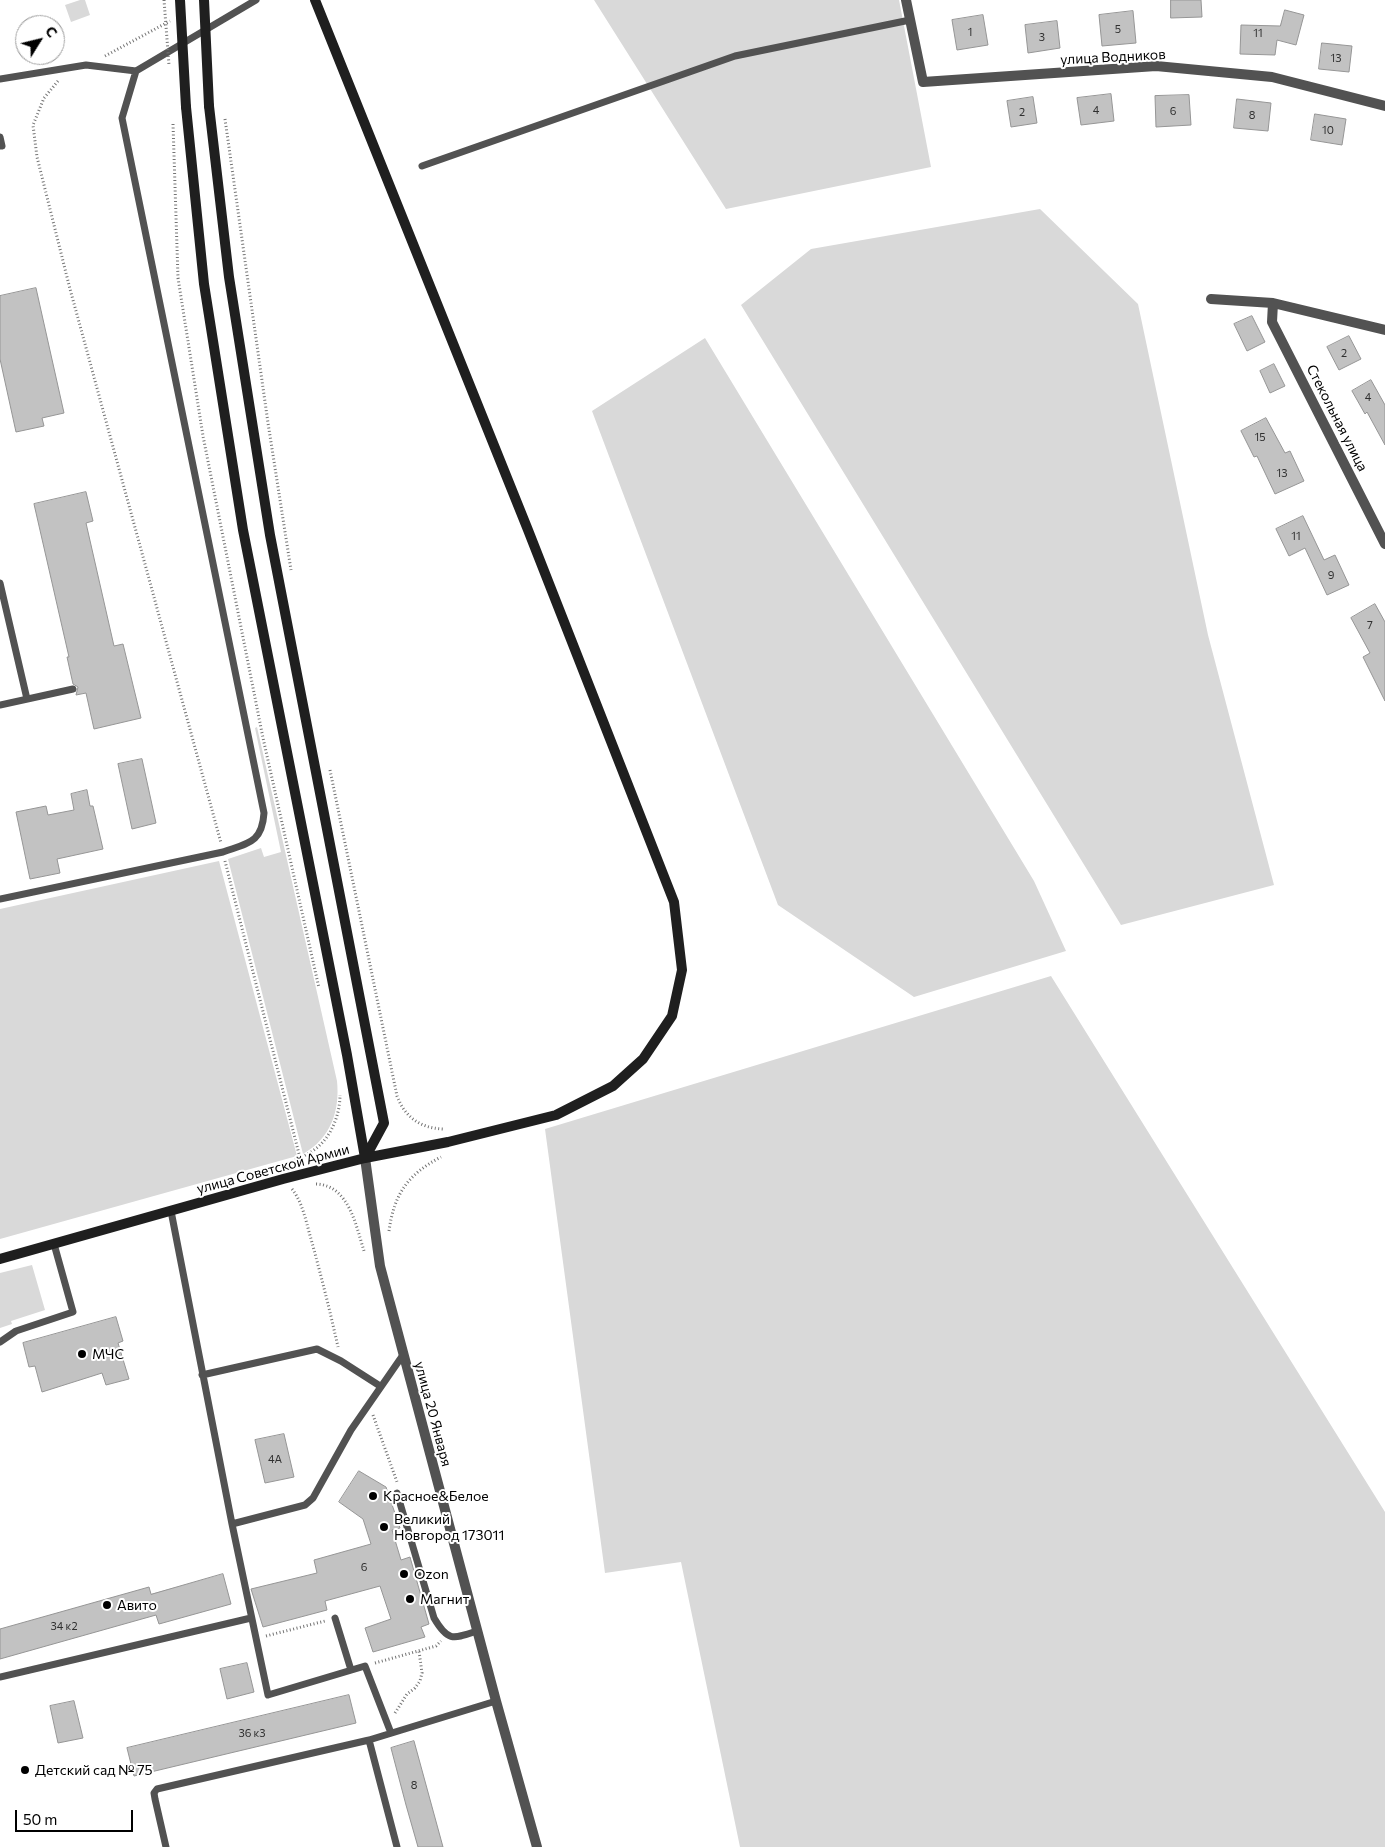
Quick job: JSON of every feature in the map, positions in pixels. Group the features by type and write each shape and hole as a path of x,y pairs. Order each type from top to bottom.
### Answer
{"main road":[{"path":"180,0 186,107 204,284 243,530 347,1056 365,1158"},
{"path":"204,0 210,106 229,277 270,535 384,1123 365,1158"},
{"name":"улица Советской Армии","path":"0,1259 283,1179 365,1158 448,1142 556,1115 613,1086 643,1059 672,1016 682,970 674,902 528,530 315,0"}],"street":[{"name":"улица Водников","path":"906,0 923,82 1156,66 1272,77 1385,106"},
{"path":"1211,299 1273,303 1385,330"},
{"name":"Стекольная улица","path":"1273,303 1272,322 1385,544"},
{"name":"улица 20 Января","path":"365,1158 380,1266 477,1631 537,1847"}],"lane":[{"path":"0,79 86,65 136,71 256,0"},
{"path":"422,166 736,56 910,20"},
{"path":"0,899 223,852 250,842 258,836 263,826 264,813 122,118 136,71"},
{"path":"0,137 2,146 0,146"},
{"path":"0,583 27,699"},
{"path":"0,705 73,689"},
{"path":"170,1211 251,1618 268,1694 365,1666 391,1733"},
{"path":"0,1342 16,1331 73,1312 54,1244"},
{"path":"202,1375 317,1349 341,1361 380,1386"},
{"path":"232,1524 305,1505 313,1498 351,1430 403,1355"},
{"path":"397,1493 434,1618 447,1635 456,1638 477,1631"},
{"path":"0,1677 251,1618"},
{"path":"335,1618 351,1670"},
{"path":"166,1847 154,1793 157,1789 369,1740 496,1701"},
{"path":"369,1740 397,1847"}],"path":[{"path":"164,0 170,68"},
{"path":"86,65 177,17"},
{"path":"65,76 58,80 44,98 33,125 37,157 70,289 223,852 300,1158"},
{"path":"173,117 178,278 203,436 266,747 320,993"},
{"path":"283,1179 280,1169 314,1150 325,1139 336,1119 340,1103 339,1089"},
{"path":"292,1188 300,1202 320,1268 341,1361"},
{"path":"369,1403 397,1482 397,1493"},
{"path":"256,1639 335,1618"},
{"path":"365,1666 436,1646 447,1635"},
{"path":"391,1733 393,1716 407,1694 420,1681 422,1673 419,1651"}],"shaded area":[{"path":"85,0 90,15 71,22 65,5"},
{"path":"594,0 899,0 931,167 726,209"},
{"path":"1040,209 1138,304 1208,635 1274,885 1121,925 741,305 811,249"},
{"path":"705,338 1034,881 1066,951 914,997 778,905 592,411"},
{"path":"257,727 337,1081 337,1103 332,1123 321,1140 303,1154 228,859 261,848 264,857 281,852 255,728"},
{"path":"219,861 297,1156 0,1239 0,909"},
{"path":"1051,976 1385,1512 1385,1847 740,1847 681,1562 605,1573 545,1129"},
{"path":"32,1265 45,1310 11,1321 12,1324 0,1328 0,1273"}],"building":[{"path":"1171,0 1201,0 1202,17 1171,18"},
{"path":"1285,10 1304,15 1296,45 1277,40 1275,55 1240,54 1241,25 1280,26"},
{"path":"1133,11 1136,43 1102,46 1099,15"},
{"path":"983,15 988,45 957,50 952,20"},
{"path":"1057,21 1060,48 1028,53 1025,25"},
{"path":"1322,43 1352,46 1349,72 1319,69"},
{"path":"1111,94 1114,121 1081,125 1077,98"},
{"path":"1189,95 1191,125 1156,127 1155,96"},
{"path":"1033,97 1037,123 1011,127 1007,101"},
{"path":"1237,99 1271,103 1268,131 1234,128"},
{"path":"1315,114 1346,119 1342,145 1311,140"},
{"path":"36,288 64,413 42,418 44,426 16,432 0,359 0,296"},
{"path":"1252,316 1265,342 1247,351 1234,324"},
{"path":"1349,336 1361,359 1339,370 1327,347"},
{"path":"1274,364 1285,386 1270,393 1260,371"},
{"path":"1371,380 1385,405 1385,445 1367,412 1365,414 1352,391"},
{"path":"1266,418 1285,453 1290,451 1304,481 1275,494 1257,456 1254,457 1241,431"},
{"path":"86,492 93,521 86,523 114,646 123,644 141,718 94,729 86,693 76,695 78,687 73,684 67,657 69,657 34,504"},
{"path":"1303,516 1324,560 1335,555 1349,585 1327,595 1305,548 1289,556 1276,529"},
{"path":"1375,604 1385,622 1385,701 1363,657 1370,653 1351,618"},
{"path":"142,759 156,823 132,829 118,764"},
{"path":"87,790 90,806 93,806 103,849 57,859 60,873 30,879 16,812 46,806 48,815 74,810 71,794"},
{"path":"116,1317 123,1341 118,1343 129,1379 106,1385 102,1373 42,1392 35,1366 29,1367 23,1343"},
{"path":"284,1434 294,1477 265,1483 255,1440"},
{"path":"359,1471 386,1487 400,1528 392,1530 401,1560 410,1557 429,1624 421,1627 425,1637 373,1652 365,1628 391,1619 380,1586 325,1601 327,1610 263,1627 251,1589 317,1573 314,1560 371,1544 363,1519 339,1502"},
{"path":"223,1574 231,1604 159,1624 156,1615 0,1659 0,1629 149,1587 151,1594"},
{"path":"247,1663 254,1692 227,1699 220,1669"},
{"path":"349,1695 356,1723 134,1776 127,1748"},
{"path":"74,1701 83,1738 58,1743 50,1706"},
{"path":"414,1741 443,1847 418,1847 406,1805 391,1748"}],"place":[{"name":"МЧС","path":"82,1354"},
{"name":"Красное&Белое","path":"373,1496"},
{"name":"Великий Новгород 173011","path":"384,1527"},
{"name":"Ozon","path":"404,1574"},
{"name":"Магнит","path":"410,1599"},
{"name":"Авито","path":"107,1605"},
{"name":"Детский сад № 75","path":"25,1770"}]}
